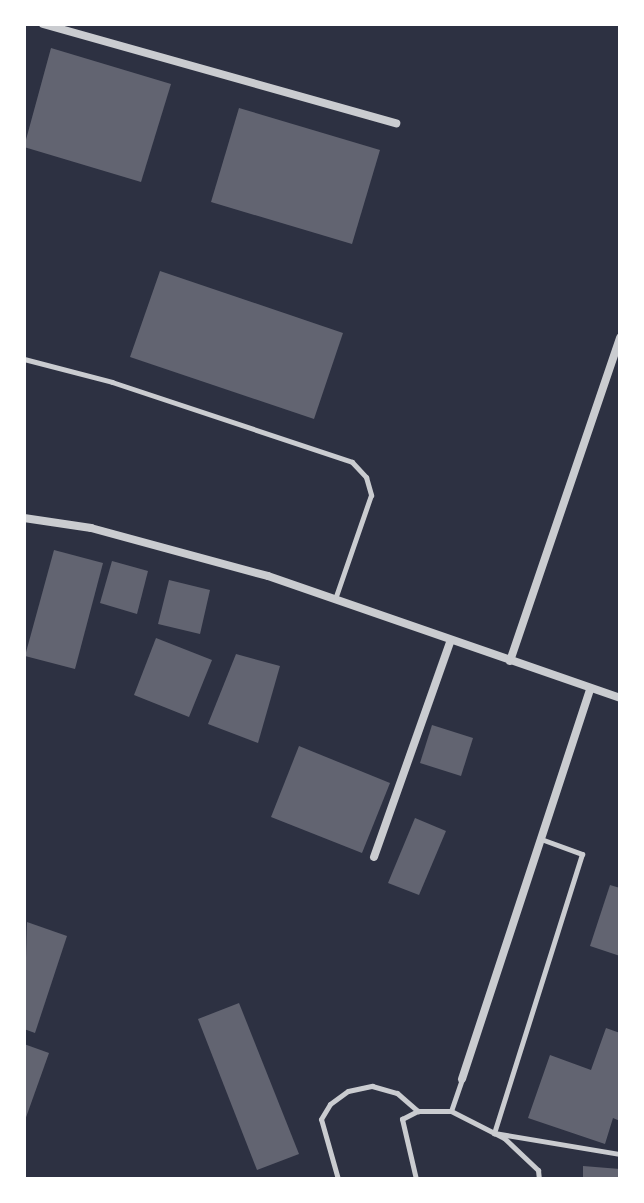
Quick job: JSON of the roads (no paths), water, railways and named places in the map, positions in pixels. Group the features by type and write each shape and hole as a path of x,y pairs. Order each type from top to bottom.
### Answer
{"street":[{"path":"43,24 396,123"},
{"path":"510,661 620,337"},
{"path":"24,518 91,528 335,599 620,698"},
{"path":"374,857 451,640"},
{"path":"462,1079 590,689"}],"lane":[{"path":"24,359 112,382 352,462 366,477 371,495 335,599"},
{"path":"494,1133 582,854 541,839"},
{"path":"451,1111 462,1079"},
{"path":"338,1179 321,1119 330,1104 348,1091 372,1086 397,1093 418,1111"},
{"path":"416,1179 402,1119 418,1111 451,1111 494,1133 538,1170 539,1179"},
{"path":"494,1133 620,1154"}]}
